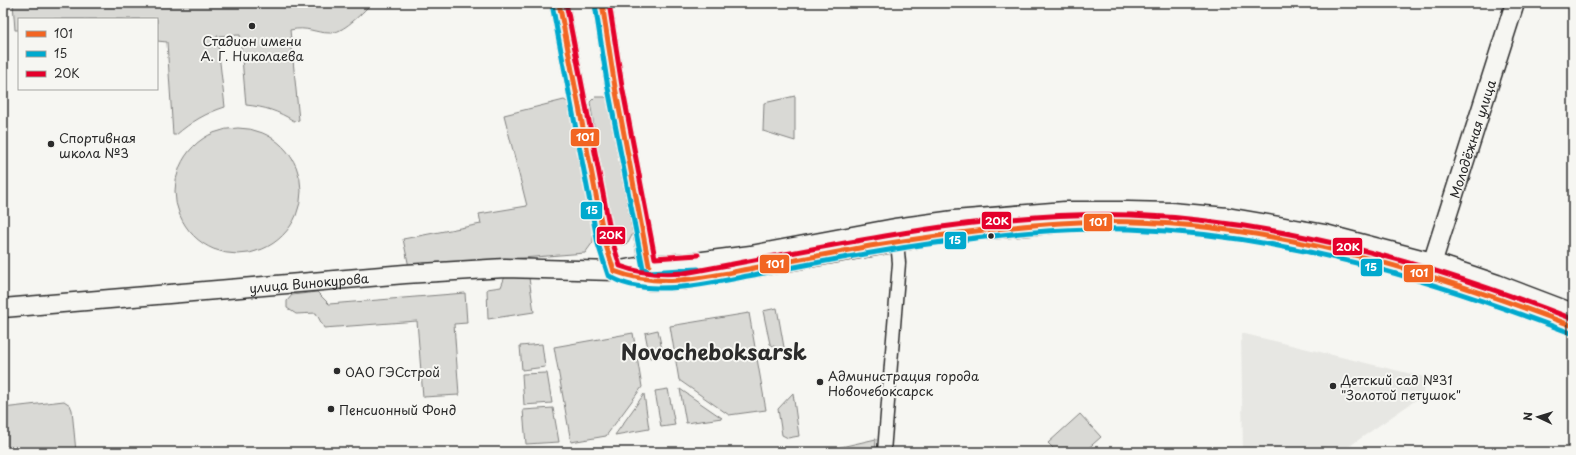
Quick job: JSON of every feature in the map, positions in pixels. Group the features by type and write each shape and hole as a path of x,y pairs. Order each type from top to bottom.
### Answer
{"main road":[{"path":"559,3 605,242 614,271"},
{"path":"602,3 615,87 649,266"},
{"name":"Молодёжная улица","path":"1430,269 1515,3"},
{"name":"улица Винокурова","path":"614,271 636,280 656,282 685,280 990,216 1065,217 1171,212 1227,223 1326,234 1430,269 1573,326"},
{"name":"улица Винокурова","path":"3,308 405,274 505,268 614,271 750,255 896,235"},
{"name":"улица Винокурова","path":"1430,269 1497,284 1573,313"}],"street":[{"path":"884,452 899,263 896,235"}],"shaded area":[{"path":"13,3 370,3 370,5 362,13 346,27 335,32 324,33 306,29 290,30 299,120 294,121 271,110 246,105 240,35 217,36 225,107 205,115 176,135 173,135 167,42 158,41 158,18 18,18 18,30 15,30"},
{"path":"795,96 795,141 763,131 764,103"},
{"path":"595,97 605,97 609,101 633,233 628,243 621,245 612,237 590,102"},
{"path":"564,100 569,103 593,228 593,242 585,253 409,267 403,239 481,224 479,214 527,206 504,115"},
{"path":"238,128 262,133 273,139 286,151 296,167 301,191 296,215 290,226 278,239 262,249 238,254 214,249 203,243 190,231 180,215 175,191 180,167 186,156 198,143 214,133"},
{"path":"507,271 518,272 529,278 534,312 488,319 487,289 501,287"},
{"path":"317,292 329,304 465,293 467,323 454,324 459,395 423,397 417,321 324,328 316,313 296,314 287,308 287,301 292,295"},
{"path":"777,308 785,353 770,344 763,311"},
{"path":"749,313 766,410 729,415 679,380 670,326"},
{"path":"658,330 663,355 650,358 645,333"},
{"path":"633,333 642,387 606,436 571,442 554,347"},
{"name":"Детский сад №31 \"Золотой петушок\"","path":"1241,333 1424,377 1423,395 1341,452 1243,452"},
{"path":"542,344 545,367 522,370 520,346"},
{"path":"547,373 552,403 524,405 522,374"},
{"path":"668,389 675,425 661,427 655,391"},
{"path":"680,389 722,418 686,423"},
{"path":"793,393 799,436 788,438 782,435 778,409"},
{"path":"644,394 649,429 615,435"},
{"path":"64,401 70,405 72,410 76,452 3,452 3,408"},
{"path":"553,408 559,442 526,444 523,410"},
{"path":"1080,414 1101,437 1084,452 1057,452 1048,443"},
{"path":"876,439 875,452 819,452"}],"transit line":[{"name":"101","path":"559,3 605,242 614,271"},
{"name":"20К","path":"566,3 612,240 620,266 628,269 651,273 684,273 906,232 963,224 1019,218 1075,215 1131,215 1188,219 1245,226 1301,236 1356,249 1465,280 1573,319"},
{"name":"101","path":"602,3 615,87 649,265"},
{"name":"20К","path":"609,3 622,86 655,258 698,255"},
{"name":"15","path":"552,4 598,244 608,275 626,284 653,288 685,287 864,254 953,241 1054,230 1130,229 1187,233 1243,240 1299,250 1355,263 1464,295 1571,333"},
{"name":"15","path":"595,4 608,88 643,268 649,272 698,269"},
{"name":"101","path":"614,271 632,277 650,280 686,280 870,246 965,232 1061,223 1127,222 1192,226 1257,234 1322,247 1386,263 1449,282 1573,326"}],"place":[{"name":"Стадион имени А. Г. Николаева","path":"252,26"},
{"name":"Спортивная школа №3","path":"51,144"},
{"name":"ОАО ГЭСстрой","path":"337,371"},
{"name":"Администрация города Новочебоксарск","path":"820,382"},
{"name":"Детский сад №31 \"Золотой петушок\"","path":"1333,386"},
{"name":"Пенсионный Фонд","path":"331,409"}],"district":[{"name":"Novocheboksarsk","path":"714,351"}]}
